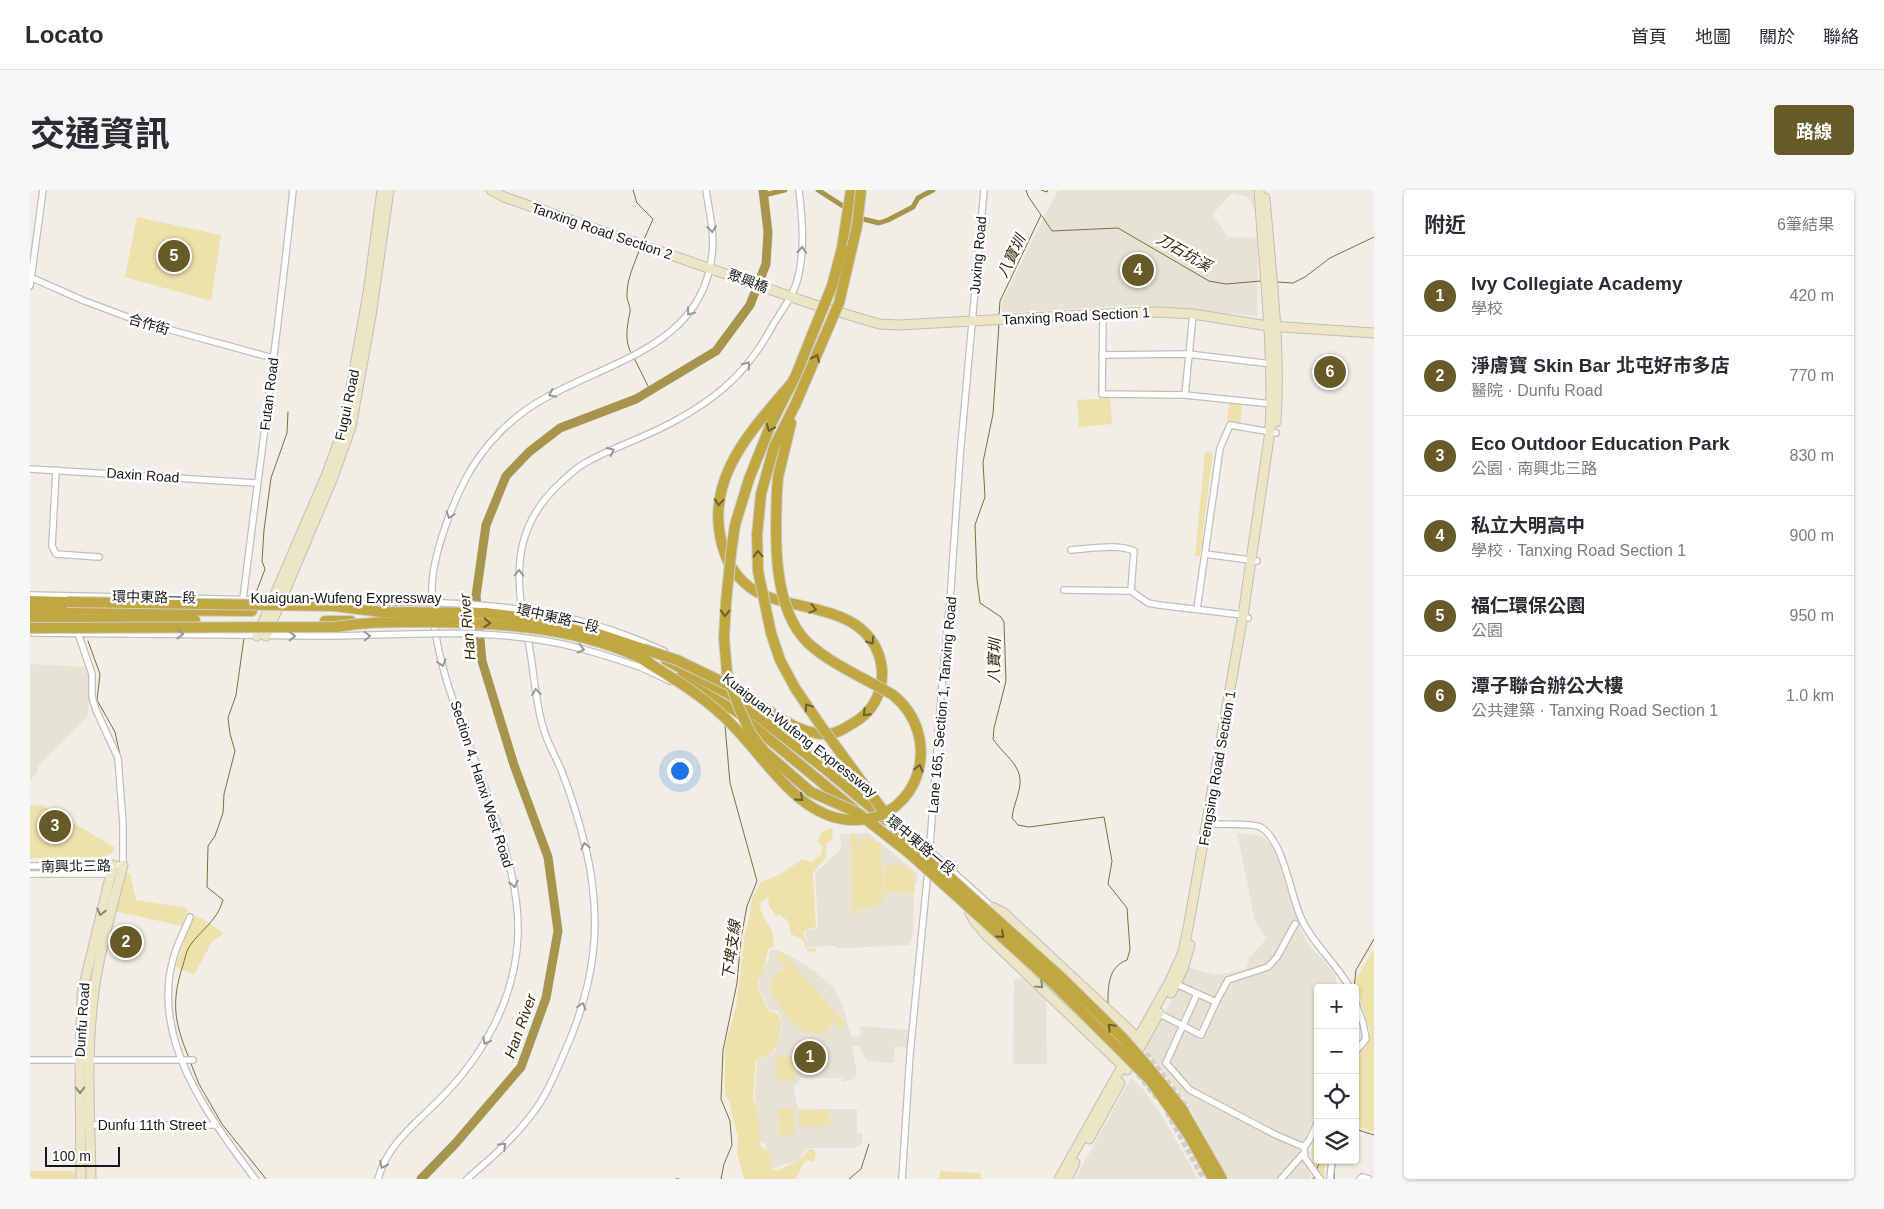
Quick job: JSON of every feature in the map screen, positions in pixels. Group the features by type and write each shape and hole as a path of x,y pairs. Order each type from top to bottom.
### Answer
{"highway":[{"path":"851,190 838,269 825,305 791,384 771,424 749,479 735,524 724,638 727,673 751,734 764,751 811,792 858,812"},
{"path":"861,190 857,226 840,303 796,403 774,447 761,494 758,518 758,571 772,634 780,660 795,688 820,726 898,830"},
{"path":"643,654 677,660 737,689 778,718 809,732 829,734 843,729 866,714 875,704 882,676 881,665 876,648 867,635 855,624 843,618 760,594 743,581 729,566 722,544 718,504 725,474 757,424 791,384"},
{"path":"643,654 723,715 802,800 826,815 840,819 856,820 876,817 893,808 910,789 916,778 922,756 918,729 909,712 902,702 893,695 823,655 808,642 796,628 784,596 778,563 776,534 778,477 796,403"},
{"path":"30,601 334,606 382,612"},
{"name":"Kuaiguan-Wufeng Expressway","path":"30,609 485,613 544,620 592,632 704,679 729,694 824,768 898,830 1062,978 1122,1037 1182,1109 1222,1179"},
{"name":"Kuaiguan-Wufeng Expressway","path":"30,619 486,622 543,630 643,654 735,711 909,853 995,929 1139,1068 1176,1114 1213,1179"},
{"path":"30,628 336,627 368,622"}],"street":[{"path":"30,286 43,190"},
{"name":"Futan Road","path":"243,598 293,190"},
{"name":"Fugui Road","path":"261,636 344,427 368,292 382,190"},
{"name":"Fugui Road","path":"276,599 332,480 351,427 371,316 389,190"},
{"name":"Tanxing Road Section 2","path":"491,190 504,197 712,269"},
{"name":"Section 4, Hanxi West Road","path":"378,1179 384,1162 394,1145 462,1077 479,1053 502,1007 517,949 517,907 513,880 490,802 444,668 435,631 432,583 446,525 466,476 487,446 512,421 544,398 646,350 670,334 690,312 700,299 712,269 713,234 706,190"},
{"path":"467,1179 505,1145 529,1118 543,1098 575,1030 588,986 594,953 595,916 592,883 585,844 563,774 543,728 537,704 518,579 521,547 529,524 544,499 567,476 583,464 679,419 723,389 756,353 790,297 797,281 803,252 799,190"},
{"name":"Juxing Road","path":"972,321 984,190"},
{"path":"1259,190 1269,282"},
{"path":"1265,190 1269,282"},
{"name":"聚興橋","path":"712,269 781,294"},
{"name":"合作街","path":"31,277 82,300 138,321 273,358"},
{"name":"Fengsing Road Section 1","path":"1059,1179 1173,983 1183,952 1210,824 1254,560 1273,432 1272,326 1269,282"},
{"name":"Tanxing Road Section 1","path":"781,294 879,324 899,325 1158,312 1193,314 1272,326 1374,333"},
{"path":"1103,314 1102,394 1185,395 1274,404"},
{"path":"1185,395 1193,314"},
{"name":"Lane 165, Section 1, Tanxing Road","path":"902,1179 910,1054 927,876 972,321"},
{"path":"1102,355 1188,354 1273,364"},
{"path":"1197,609 1220,448 1230,425 1273,432"},
{"name":"Daxin Road","path":"30,469 256,483"},
{"path":"56,470 52,546 56,554 99,557"},
{"path":"1071,550 1116,547 1134,551 1130,590"},
{"path":"1205,554 1254,560"},
{"path":"1064,590 1130,590 1148,603 1245,616"},
{"name":"環中東路一段","path":"30,595 451,603 516,608 571,618 627,635 643,654 697,694 763,738 978,920"},
{"path":"524,621 537,624"},
{"name":"環中東路一段","path":"30,633 261,636 434,634 497,636 557,643 594,652 643,654 686,660 710,673 732,689 929,850 992,907"},
{"path":"78,633 92,674 92,697 96,710 118,758 123,824 122,869"},
{"path":"1210,824 1259,826 1269,833 1277,844 1299,914 1308,933 1348,984"},
{"name":"南興北三路","path":"30,866 122,869"},
{"path":"30,874 112,869"},
{"name":"Dunfu Road","path":"81,1179 84,1059 82,993 112,869"},
{"name":"Dunfu Road","path":"91,1179 90,1125 84,1059 96,977 122,869"},
{"path":"992,907 1004,913 1141,1041"},
{"path":"970,913 985,934 1125,1068"},
{"path":"190,917 174,956 169,994 170,1020 182,1060 202,1104 215,1125 255,1179"},
{"path":"1156,1012 1202,1035 1228,980 1268,967 1277,957 1295,924"},
{"path":"1173,983 1216,1002"},
{"path":"1197,994 1166,1063 1190,1090 1304,1150"},
{"path":"1359,1012 1366,1039 1359,1047"},
{"path":"30,1060 193,1060"},
{"name":"Fengsing Road Section 1","path":"1067,1179 1125,1068"},
{"name":"Dunfu 11th Street","path":"90,1125 215,1125"},
{"path":"1281,1179 1304,1150 1314,1130"},
{"path":"1304,1150 1305,1158 1320,1179"},
{"path":"1330,1179 1332,1164"},
{"path":"1360,1179 1369,1179"}],"shaded area":[{"path":"1058,190 1254,190 1256,213 1248,197 1232,193 1212,215 1228,237 1258,238 1257,316 1139,305 1001,313 1002,301"},
{"path":"137,217 221,235 211,301 125,277"},
{"path":"1111,394 1185,395 1182,399 1110,398"},
{"path":"1110,398 1112,424 1079,427 1077,400"},
{"path":"1229,403 1242,404 1240,425 1227,423"},
{"path":"1205,452 1213,453 1200,556 1195,556"},
{"path":"30,664 86,667 91,678 88,715 37,767 38,771 30,781"},
{"path":"42,805 114,847 113,852 104,857 30,858 30,806"},
{"path":"833,828 832,840 827,843 826,857 813,873 816,927 803,931 808,949 816,948 815,952 807,951 803,940 791,934 788,921 779,914 776,917 769,905 769,897 761,902 760,910 772,931 774,946 769,948 764,969 758,980 758,987 768,1011 777,1013 782,1022 777,1045 773,1052 756,1060 753,1099 757,1109 761,1147 768,1153 771,1168 777,1171 800,1160 808,1150 814,1149 816,1155 813,1162 808,1160 804,1162 796,1179 744,1179 737,1153 738,1138 729,1101 725,1094 725,1046 736,1007 745,934 752,899 761,882 779,875 802,859 811,862 821,855 823,846 817,842 823,831"},
{"path":"855,833 856,841 868,837 880,843 884,896 877,906 866,908 858,906 858,915 853,915 850,834"},
{"path":"868,833 918,874 917,883 914,885 913,934 909,945 837,948 832,945 808,948 805,931 818,928 815,873 841,849 840,834"},
{"path":"1237,833 1262,836 1274,848 1301,930 1309,944 1336,976 1335,984 1314,984 1314,1117 1302,1146 1298,1151 1311,1176 1310,1179 1226,1179 1186,1100 1144,1049 1176,993 1187,967 1217,975 1246,969 1249,958 1267,938 1255,921"},
{"path":"885,865 904,865 914,873 915,893 885,892"},
{"path":"123,872 130,874 136,900 188,908 182,926 114,911"},
{"path":"201,918 224,933 212,942 194,975 176,967 191,919"},
{"path":"1374,948 1374,1133 1359,1127 1359,1053 1367,1042 1370,1031 1359,994 1359,984 1356,984 1355,981"},
{"path":"770,950 778,950 789,955 813,970 833,987 842,1003 851,1036 859,1037 861,1032 859,1026 909,1030 908,1048 895,1046 893,1063 867,1061 860,1047 852,1046 857,1074 850,1081 842,1082 842,1078 800,1078 799,1084 793,1086 798,1109 857,1109 857,1133 862,1133 862,1144 854,1148 809,1148 798,1161 776,1168 770,1168 765,1143 757,1141 755,1099 757,1060 776,1050 783,1022 778,1011 769,1010 759,987 759,980 769,958"},
{"path":"782,952 846,1024 841,1029 833,1019 830,1028 824,1032 813,1034 806,1032 793,1023 782,1010 773,997 771,983 775,975 787,969 776,956"},
{"path":"1028,978 1046,995 1047,1064 1013,1064 1014,979"},
{"path":"794,1056 795,1081 777,1081 777,1057"},
{"path":"1131,1078 1142,1088 1161,1114 1198,1179 1075,1179"},
{"path":"778,1108 794,1108 794,1135 779,1136"},
{"path":"829,1110 830,1126 799,1127 799,1111"},
{"path":"1314,1140 1314,1164 1324,1164 1325,1179 1315,1167 1311,1156"},
{"path":"30,1171 74,1171 77,1179 30,1179"},
{"path":"940,1171 981,1173 981,1179 939,1179"}],"waterway":[{"path":"633,190 637,203 653,219 643,242"},
{"name":"Han River","path":"421,1179 455,1144 521,1067 546,998 558,931 548,857 514,765 482,661 476,596 486,525 506,476 529,452 560,428 636,399 716,351 750,305 766,264 768,232 763,190"},
{"name":"刀石坑溪","path":"764,195 785,190"},
{"name":"刀石坑溪","path":"818,190 863,219 879,223 913,207 918,198 933,190"},
{"name":"八寶圳","path":"999,315 1000,301 1041,215 1026,190"},
{"name":"八寶圳","path":"1041,190 1047,192 1048,190"},
{"name":"刀石坑溪","path":"1042,216 1052,231 1118,228 1209,281 1226,284 1261,281"},
{"name":"刀石坑溪","path":"1277,282 1293,283 1305,277 1330,258 1374,237"},
{"path":"632,355 627,339 630,310 627,288 640,248"},
{"name":"八寶圳","path":"999,324 993,414 983,462 985,497 975,525 977,580 980,603 1001,617 1004,622 1006,681 993,739 1013,762 1019,774 1019,790 1012,818 1018,825 1029,827 1104,817 1112,861 1108,884 1127,908 1130,950 1127,960 1116,967 1110,978 1108,1004"},
{"path":"634,358 650,390"},
{"path":"254,598 265,569 262,561 264,530 271,478 287,433 288,412"},
{"path":"189,1058 177,1023 177,990 188,949 217,914 223,900 207,887 208,846 215,836 223,813 224,794 235,751 228,718 236,695 244,638"},
{"path":"88,641 100,674 97,700 115,732 120,755"},
{"name":"下埤支線","path":"721,1179 724,1164 732,1145 730,1121 721,1099 723,1050 737,983 741,938 747,906 757,881 730,783 725,725"},
{"path":"123,792 124,805"},
{"path":"126,839 126,850"},
{"path":"1354,984 1356,970 1374,939"},
{"path":"190,1061 199,1084 222,1124 266,1179"},
{"path":"1359,1130 1374,1135"},
{"path":"849,1179 861,1169 869,1144"},
{"path":"1317,1169 1319,1164"},
{"path":"1334,1179 1335,1164"},
{"path":"1313,1179 1315,1175"}],"tunnel":[{"path":"1006,948 1087,1024"},
{"path":"1109,1018 1149,1057 1188,1109"},
{"path":"1138,1074 1157,1098"},
{"path":"1167,1112 1204,1179"}],"place":[{"name":"福仁環保公園","path":"174,256"},
{"name":"私立大明高中","path":"1138,270"},
{"name":"潭子聯合辦公大樓","path":"1330,372"},
{"name":"Eco Outdoor Education Park","path":"55,826"},
{"name":"淨膚寶 Skin Bar 北屯好市多店","path":"126,942"},
{"name":"Ivy Collegiate Academy","path":"810,1057"}]}
